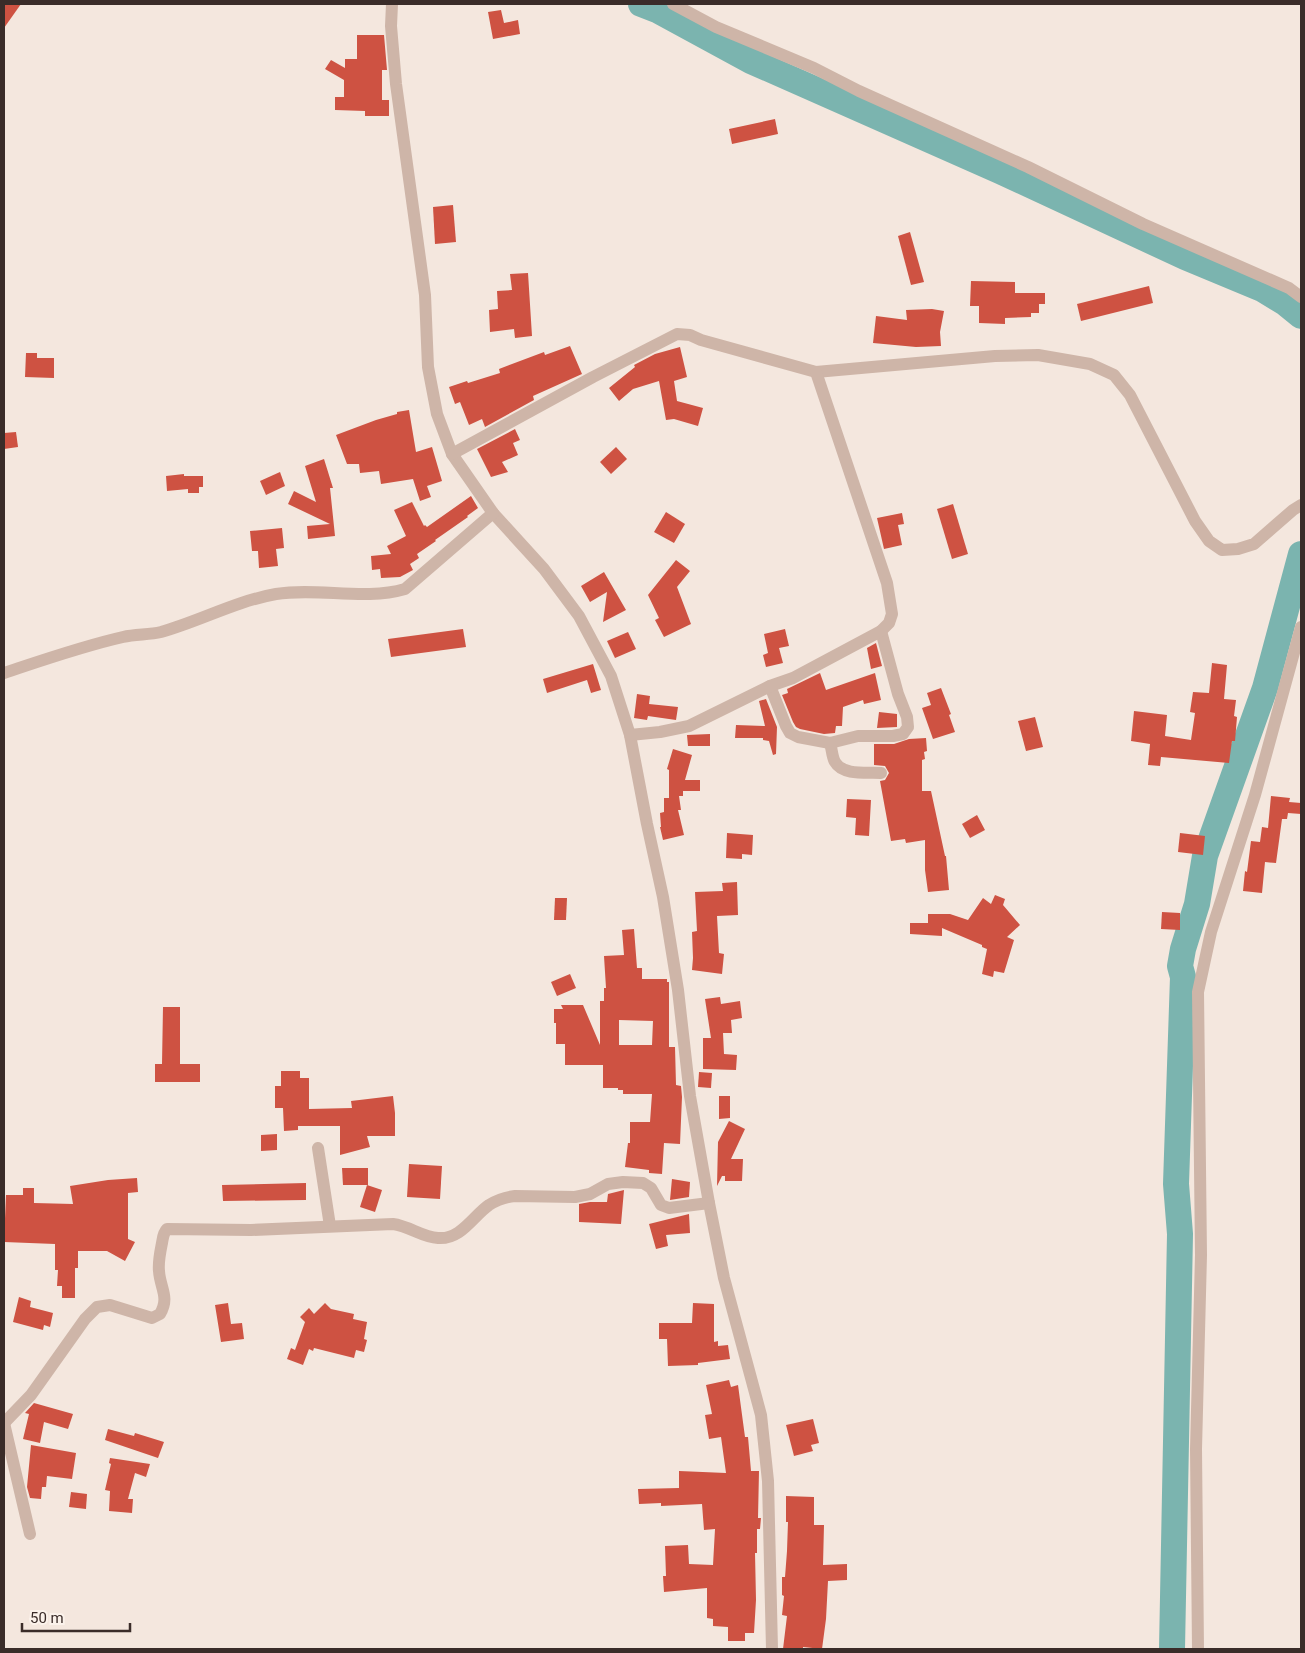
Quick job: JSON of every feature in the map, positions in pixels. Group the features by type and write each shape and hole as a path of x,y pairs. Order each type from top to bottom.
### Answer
{"street":[{"path":"392,4 391,26 396,84 425,295 428,367 437,414 452,454 493,513 544,569 579,616 611,676 630,735 663,897 678,990 690,1096 709,1203 724,1278 761,1415 768,1481 772,1649"},
{"path":"673,4 716,26 814,68 860,91 1028,167 1143,224 1289,288 1301,297"},
{"path":"452,454 593,376 677,334 690,335 701,340 816,372 956,358 1038,355 1090,364 1114,376 1130,395 1195,521 1209,541 1222,550 1238,550 1254,544 1301,505"},
{"path":"630,735 660,732 689,726 770,686 793,678 881,631 889,623 892,614 888,583 816,372"},
{"path":"4,673 54,656 124,636 160,632 247,601 277,594 386,592 405,589 493,513"},
{"path":"1198,1649 1196,1449 1201,1255 1198,992 1211,932 1255,795 1301,628"},
{"path":"770,686 790,733 809,740 830,743 858,736 893,736 903,734 908,727 908,717 898,694 881,631"},
{"path":"830,743 835,763 840,768 849,772 881,773"},
{"path":"318,1148 330,1226"},
{"path":"30,1534 4,1423 31,1395 85,1319 97,1307 110,1305 152,1318 160,1314 165,1299 159,1275 159,1258 163,1235 167,1229 251,1230 400,1225 428,1236 446,1238 462,1230 492,1204 506,1198 515,1196 585,1196 616,1182 643,1183 651,1188 660,1205 669,1208 709,1203"}],"building":[{"path":"4,4 21,4 4,28"},
{"path":"501,10 504,23 518,20 520,34 493,39 488,12"},
{"path":"357,35 384,35 387,70 382,70 382,100 389,100 389,116 365,116 365,111 335,110 335,97 344,97 344,80 325,69 331,60 345,68 345,59 357,59"},
{"path":"775,119 778,134 732,144 729,129"},
{"path":"453,205 456,242 435,244 433,207"},
{"path":"910,232 924,282 911,285 898,236"},
{"path":"528,273 532,336 515,338 514,329 490,332 489,310 498,309 497,291 512,290 510,274"},
{"path":"971,281 1015,282 1015,293 1045,293 1045,304 1039,304 1039,313 1031,313 1031,317 1005,318 1005,324 979,323 979,306 970,306"},
{"path":"1149,286 1153,303 1081,321 1077,304"},
{"path":"932,309 944,311 940,332 941,346 916,347 873,343 876,316 907,320 906,310"},
{"path":"570,346 582,374 533,396 534,400 485,427 482,419 469,425 460,402 455,404 449,387 500,373 499,369 544,352 545,355"},
{"path":"680,347 687,377 674,381 677,401 703,408 698,426 674,419 666,420 659,381 633,389 619,401 609,388 635,367 634,365 655,354"},
{"path":"26,353 37,353 37,358 54,358 54,378 25,377"},
{"path":"409,410 416,452 432,447 442,481 427,486 431,497 420,501 413,479 381,484 379,471 360,473 359,464 347,464 336,435 397,414 397,412"},
{"path":"515,429 520,440 513,443 518,455 502,462 508,472 491,477 477,449"},
{"path":"16,432 18,447 4,449 4,433"},
{"path":"616,447 627,459 611,474 600,462"},
{"path":"324,459 333,488 330,488 335,536 308,539 307,526 330,524 288,504 294,491 316,502 305,466"},
{"path":"280,472 285,486 266,495 260,481"},
{"path":"184,474 184,476 203,476 203,487 199,487 199,493 188,493 188,489 167,491 166,476"},
{"path":"471,496 478,508 417,554 419,558 410,564 413,570 400,577 381,578 380,569 372,570 371,556 391,554 387,546 406,536 394,510 412,502 424,526 427,527"},
{"path":"953,504 968,554 952,559 937,509"},
{"path":"666,512 685,524 674,543 654,532"},
{"path":"902,513 904,524 898,525 902,545 884,549 877,518"},
{"path":"282,528 284,548 276,549 278,566 259,568 258,551 252,551 250,531"},
{"path":"676,560 690,571 677,587 691,624 664,637 655,620 659,618 648,595"},
{"path":"604,572 626,610 603,622 607,592 590,602 581,586"},
{"path":"463,629 466,647 391,657 388,639"},
{"path":"785,629 789,646 779,648 783,663 766,667 763,655 768,653 764,634"},
{"path":"628,632 636,649 615,658 607,641"},
{"path":"876,643 882,666 871,669 867,648"},
{"path":"1212,663 1227,665 1224,699 1236,700 1234,716 1237,717 1235,741 1232,741 1229,763 1161,757 1160,766 1148,765 1150,744 1131,741 1134,711 1167,715 1165,736 1191,740 1195,713 1190,712 1193,692 1209,693"},
{"path":"593,664 601,690 591,693 587,680 547,693 543,679"},
{"path":"820,673 826,690 875,673 881,700 864,704 863,700 843,707 842,726 836,726 835,733 824,734 800,729 793,722 782,695 788,693 787,689"},
{"path":"941,688 951,714 949,715 955,732 933,739 922,708 931,705 927,693"},
{"path":"637,694 650,696 649,704 678,707 676,720 648,716 647,720 634,718"},
{"path":"766,699 777,727 776,754 773,755 769,741 763,740 763,738 735,738 736,725 765,726 759,701"},
{"path":"879,712 897,714 897,727 877,728"},
{"path":"1035,717 1043,747 1026,751 1018,721"},
{"path":"710,734 710,746 688,746 687,735"},
{"path":"926,738 927,751 924,752 925,759 922,760 922,791 931,791 946,856 949,890 928,892 925,870 925,840 906,843 905,839 891,841 880,781 885,780 889,773 885,766 874,765 874,744 894,744 909,739"},
{"path":"673,749 692,755 685,780 700,780 700,791 683,791 683,796 679,796 681,810 678,810 684,835 663,840 660,827 660,813 664,812 664,798 669,798 669,770 667,769"},
{"path":"1271,796 1290,798 1289,802 1301,803 1301,814 1288,813 1287,819 1282,819 1276,863 1265,862 1262,893 1243,891 1251,841 1260,842 1262,827 1268,828"},
{"path":"847,799 871,800 869,836 855,835 856,818 846,817"},
{"path":"977,815 985,830 970,838 962,824"},
{"path":"727,833 753,835 752,855 742,854 742,859 726,858"},
{"path":"1180,833 1205,836 1203,855 1178,852"},
{"path":"737,882 738,915 717,916 719,953 724,954 722,974 692,970 692,932 697,931 695,892 723,891 722,883"},
{"path":"995,895 1005,899 1003,905 1020,925 1007,937 1014,940 1004,973 994,971 993,977 982,974 987,949 982,947 982,945 942,928 942,936 910,934 910,923 928,923 928,914 950,914 968,920 983,898 991,904"},
{"path":"555,898 567,898 566,920 554,920"},
{"path":"1162,912 1180,913 1180,930 1161,929"},
{"path":"634,929 637,968 642,968 642,979 667,979 667,982 669,982 669,1047 675,1047 676,1085 681,1086 682,1097 680,1144 664,1143 662,1174 649,1173 649,1170 625,1167 628,1143 630,1143 630,1122 650,1122 652,1094 623,1094 623,1090 618,1090 618,1088 603,1088 603,1065 565,1065 565,1044 556,1044 554,1009 563,1009 561,1005 583,1005 600,1045 600,1001 604,1001 604,988 606,988 604,956 624,955 622,930","holes":["619,1020 653,1021 652,1045 619,1045"]},
{"path":"570,974 576,988 557,996 551,982"},
{"path":"720,997 721,1004 740,1001 742,1018 731,1020 732,1033 723,1033 724,1054 737,1055 736,1070 703,1069 703,1038 711,1038 705,999"},
{"path":"163,1007 180,1007 180,1064 200,1064 200,1082 155,1082 155,1064 162,1064"},
{"path":"281,1071 300,1071 300,1078 309,1078 309,1109 352,1108 351,1101 393,1096 395,1136 367,1136 370,1147 340,1155 340,1126 298,1126 298,1130 284,1131 283,1108 275,1108 275,1086 281,1086"},
{"path":"699,1072 712,1073 711,1088 698,1087"},
{"path":"719,1096 730,1096 730,1118 719,1119"},
{"path":"729,1121 745,1129 731,1159 743,1159 742,1181 725,1181 725,1176 722,1176 717,1186 718,1142"},
{"path":"277,1134 277,1150 261,1151 261,1135"},
{"path":"409,1164 442,1166 440,1199 407,1197"},
{"path":"342,1168 368,1168 368,1185 343,1185"},
{"path":"137,1178 138,1192 128,1193 128,1239 135,1242 125,1261 107,1251 78,1251 78,1268 75,1268 75,1298 62,1298 62,1286 57,1286 58,1270 55,1270 55,1244 4,1242 6,1195 23,1195 23,1188 34,1188 34,1203 73,1204 70,1186"},
{"path":"672,1179 690,1182 689,1197 670,1200"},
{"path":"306,1183 306,1200 223,1201 222,1185"},
{"path":"367,1185 382,1190 375,1212 360,1207"},
{"path":"624,1190 621,1224 579,1222 579,1204 607,1202 608,1194"},
{"path":"689,1214 690,1233 666,1235 668,1246 656,1249 649,1224"},
{"path":"19,1297 31,1301 30,1307 53,1313 50,1327 44,1325 43,1330 13,1322"},
{"path":"228,1303 231,1324 242,1323 244,1339 221,1342 215,1305"},
{"path":"325,1303 331,1309 354,1314 353,1319 367,1322 364,1339 367,1340 364,1352 356,1350 354,1358 314,1348 313,1351 309,1349 303,1365 287,1359 291,1348 295,1350 305,1322 300,1317 309,1308 314,1314"},
{"path":"693,1303 714,1304 714,1342 718,1341 718,1346 728,1345 730,1359 698,1363 698,1365 668,1366 667,1339 659,1339 659,1323 692,1323"},
{"path":"729,1380 731,1387 738,1385 745,1437 748,1437 751,1471 759,1471 758,1518 761,1518 760,1529 757,1529 757,1553 755,1553 756,1600 754,1633 745,1633 745,1641 728,1641 728,1627 713,1626 713,1619 707,1618 707,1588 664,1592 663,1576 666,1576 665,1546 688,1545 689,1564 713,1565 715,1529 704,1530 702,1504 661,1506 661,1503 639,1504 638,1489 679,1488 679,1471 726,1473 721,1437 709,1439 705,1415 712,1414 706,1385"},
{"path":"34,1403 73,1414 68,1429 44,1422 40,1443 23,1439 29,1414 25,1413"},
{"path":"813,1419 819,1443 811,1445 813,1451 794,1456 786,1425"},
{"path":"108,1429 134,1436 135,1433 164,1442 158,1458 105,1440"},
{"path":"31,1445 76,1453 72,1479 47,1476 46,1487 42,1487 41,1499 30,1498 27,1487"},
{"path":"110,1458 150,1464 146,1477 135,1473 128,1499 133,1499 132,1513 109,1511 110,1491 105,1490 111,1464 109,1463"},
{"path":"71,1492 87,1494 86,1509 69,1507"},
{"path":"786,1496 814,1497 814,1525 824,1525 823,1565 847,1564 847,1580 828,1581 822,1649 803,1647 803,1649 783,1649 787,1616 782,1615 784,1596 782,1595 782,1577 785,1577 788,1522 786,1522"}],"waterway":[{"path":"641,4 659,11 751,61 1000,171 1185,257 1262,289 1285,303 1301,316"},
{"path":"1172,1649 1180,1234 1176,1184 1183,977 1180,966 1183,949 1197,904 1205,856 1265,688 1301,554"}]}
